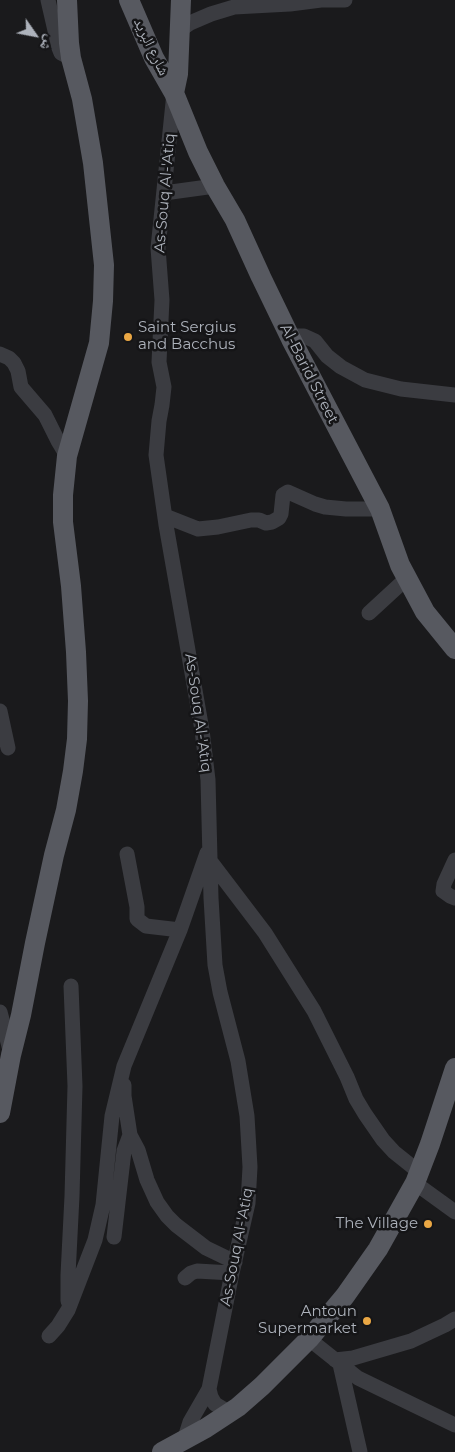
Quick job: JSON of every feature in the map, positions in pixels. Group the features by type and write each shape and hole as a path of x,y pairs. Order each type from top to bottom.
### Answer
{"main road":[{"path":"0,1113 54,855 66,810 74,770 77,739 76,652 71,586 63,522 63,496 67,456 99,343 104,265 93,163 82,99 71,58 68,0"},
{"name":"شارع البريد","path":"129,0 154,58 174,93"},
{"name":"As-Souq Al-'Atiq","path":"174,93 178,74 181,0"},
{"name":"Al-Barid Street","path":"174,93 198,152 235,220 291,339 380,509 400,565 425,612 455,649"},
{"path":"162,1452 230,1413 262,1386 309,1339 345,1296 393,1224 417,1177 455,1068"}],"street":[{"path":"48,0 59,48 62,53 71,58"},
{"path":"180,30 190,23 211,14 234,7 341,0"},
{"name":"As-Souq Al-'Atiq","path":"174,93 158,248 162,300 160,362 164,387 156,455 202,730 208,780 215,965 238,1061 250,1145 248,1203 209,1389 190,1422 184,1441"},
{"path":"164,193 215,186"},
{"path":"291,339 295,336 304,336 315,341 327,356 341,367 365,380 401,389 455,395"},
{"path":"0,354 14,363 21,386 40,407 67,456"},
{"path":"165,516 198,528 218,527 251,520 259,520 266,523 272,522 279,518 283,495 288,492 325,507 380,509"},
{"path":"369,613 407,578"},
{"path":"0,711 8,748"},
{"path":"49,1336 68,1310 95,1240 103,1205 112,1116 124,1066 180,930 210,844"},
{"path":"127,854 137,908 137,919 146,926 180,930"},
{"path":"455,860 444,884 443,891 455,898"},
{"path":"211,862 265,932 314,1011 348,1077 356,1099 383,1140 417,1177 455,1212"},
{"path":"68,1310 75,1086 71,986"},
{"path":"0,1012 11,1055"},
{"path":"124,1066 124,1096 130,1135 138,1150 146,1180 157,1202 176,1225 233,1268"},
{"path":"114,1238 124,1151 130,1135"},
{"path":"185,1278 197,1271 233,1268"},
{"path":"338,1362 410,1341 455,1319"},
{"path":"309,1339 358,1378 455,1425"},
{"path":"338,1362 360,1452"},
{"path":"209,1389 215,1404 230,1413"}],"place":[{"name":"Saint Sergius and Bacchus","path":"128,337"},
{"name":"The Village","path":"428,1224"},
{"name":"Antoun Supermarket","path":"367,1321"}]}
